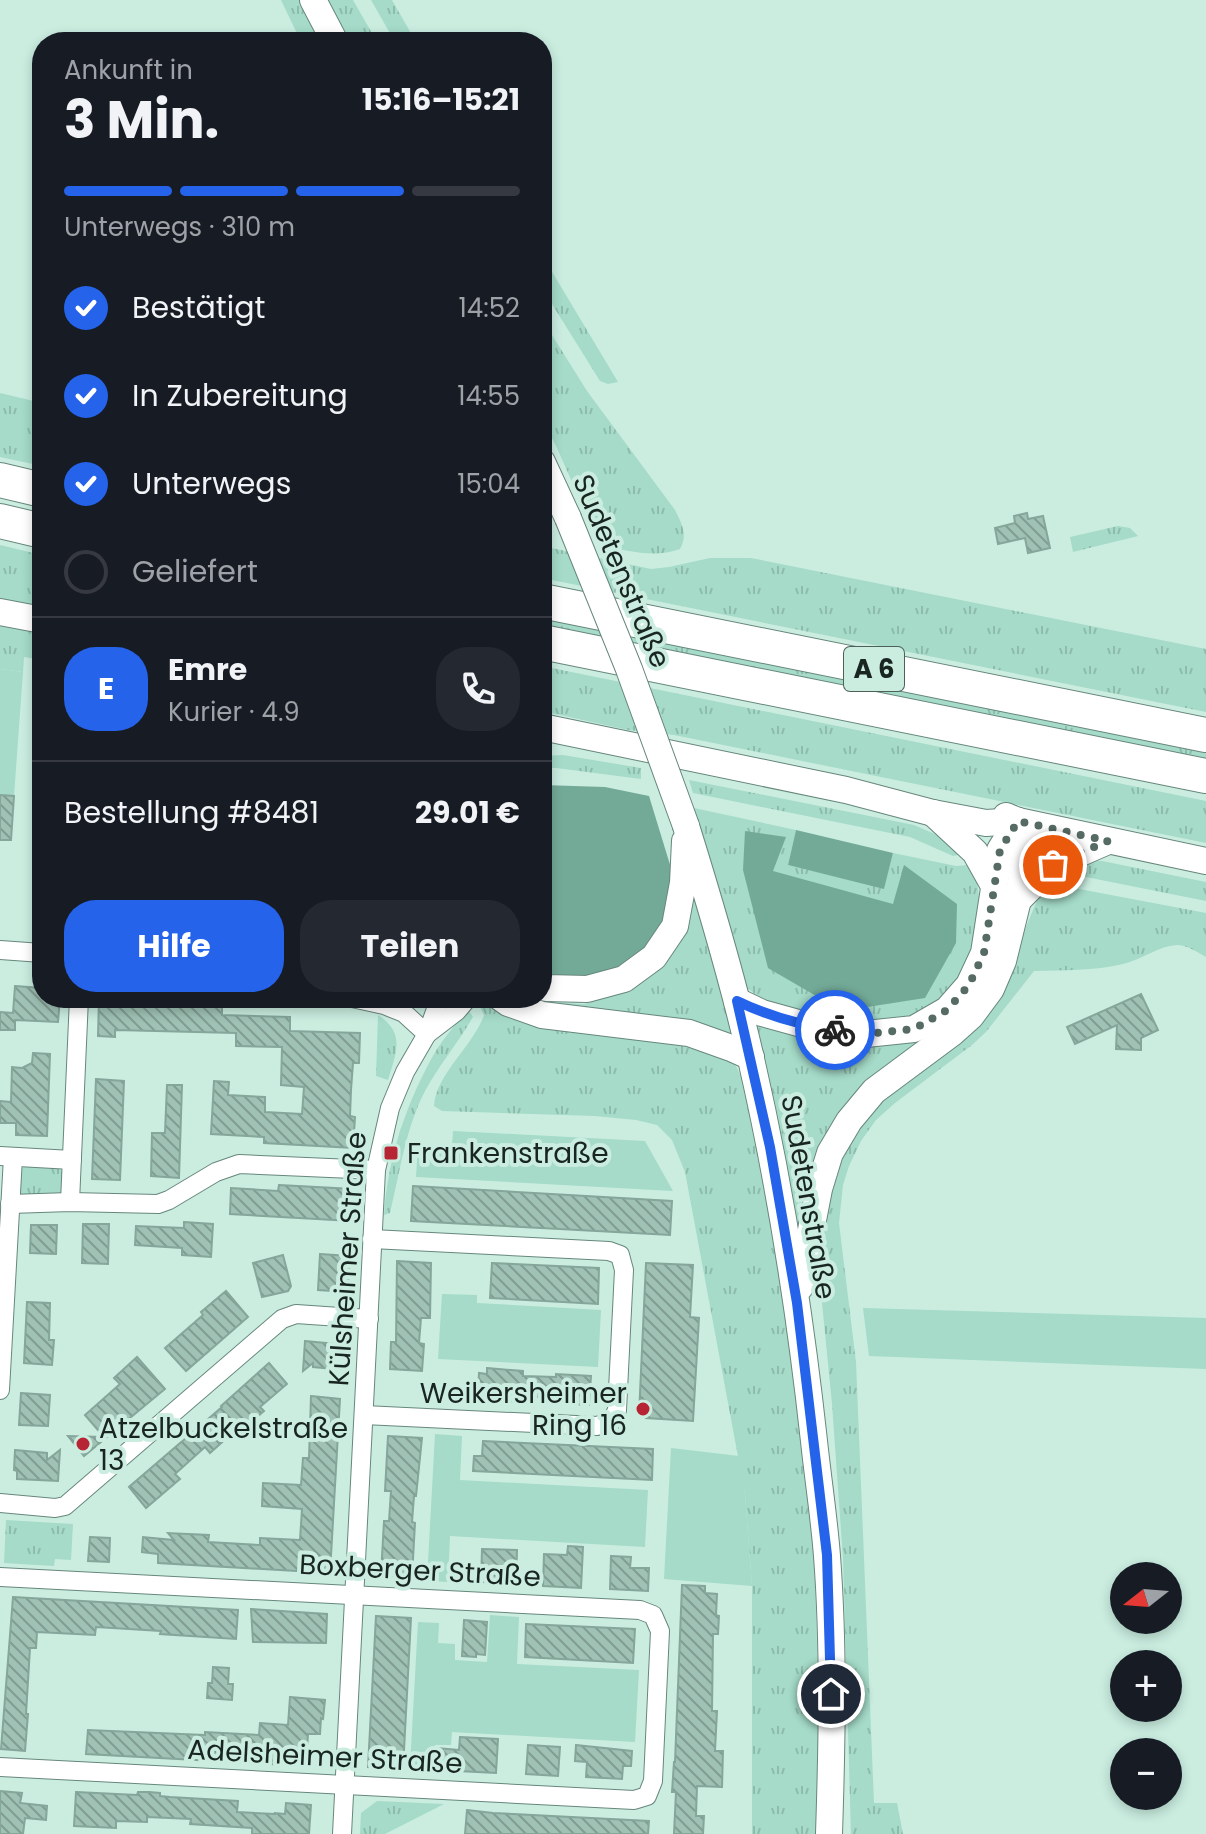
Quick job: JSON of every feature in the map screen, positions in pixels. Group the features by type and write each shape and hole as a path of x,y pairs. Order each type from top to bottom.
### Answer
{"highway":[{"path":"0,480 32,488"},
{"path":"0,521 32,529"},
{"name":"A 6","path":"552,603 1206,735"},
{"name":"A 6","path":"552,644 1206,776"}],"main road":[{"path":"313,0 330,32"},
{"name":"Sudetenstraße","path":"552,484 629,669 686,826 737,1001 770,1147 797,1303 827,1555 831,1638 829,1834"},
{"path":"0,612 32,618"},
{"path":"552,729 846,790 933,813 986,823 1018,821"},
{"path":"552,744 585,736"},
{"path":"846,790 911,791 988,807 1018,821 1206,861"},
{"path":"933,813 975,852 994,886"},
{"path":"737,1001 762,1013 809,1026 866,1034 914,1029 947,1010 969,985 984,953 1000,850 1018,821"},
{"path":"797,1303 819,1189 830,1153 849,1121 874,1091 971,1016 991,989 1003,961 1018,900 1025,855 1018,821"},
{"path":"552,988 587,989 624,979 654,957 675,926 683,883 686,826"},
{"path":"1018,900 1053,865 1108,841"},
{"path":"522,1008 542,1015 689,1033 751,1057"}],"street":[{"path":"0,950 32,952"},
{"path":"70,1202 79,1008"},
{"path":"392,1008 404,1013 427,1034"},
{"name":"Külsheimer Straße","path":"342,1834 376,1170 390,1108 405,1072 427,1034 436,1008"},
{"name":"Külsheimer Straße","path":"427,1034 460,1008"},
{"path":"0,1390 10,1204 6,1157 72,1160"},
{"path":"10,1204 158,1204 216,1172 239,1164 376,1170"},
{"path":"364,1415 597,1426 612,1421 617,1410 624,1270 620,1255 609,1251 372,1239"},
{"path":"0,1503 55,1508 65,1506 282,1319 296,1314 369,1319"},
{"name":"Boxberger Straße","path":"0,1577 640,1610 653,1615 660,1631 653,1781 647,1796"},
{"name":"Adelsheimer Straße","path":"0,1767 634,1800 647,1796"}],"green space":[{"path":"281,0 299,0 316,32 296,32"},
{"path":"326,0 353,0 371,32 343,32"},
{"path":"371,0 392,0 410,32 389,32"},
{"path":"552,272 618,382 608,384 600,381 552,304"},
{"path":"552,335 587,391 675,510 684,534 680,549 640,553 601,546 552,438"},
{"path":"0,393 32,401 32,464 0,457"},
{"path":"1118,526 1130,528 1138,536 1073,552 1070,537"},
{"path":"0,545 32,553 32,658 24,657 23,672 0,669"},
{"path":"552,548 651,569 710,558 751,558 1206,649 1206,712 552,580"},
{"path":"552,620 1206,753 1206,760 552,627"},
{"path":"552,668 1206,801 1206,843 674,735 628,730 552,713"},
{"path":"0,669 23,672 14,796 0,795"},
{"path":"552,756 641,768 641,779 552,768"},
{"path":"689,780 914,825 951,841 962,854 953,856 910,837 693,793"},
{"path":"694,808 796,830 788,865 884,888 893,853 956,866 969,865 977,881 981,913 970,968 929,1012 869,1028 770,1007 743,984"},
{"path":"1086,860 1206,882 1206,901 1076,875 1067,868"},
{"path":"1051,878 1074,888 1206,913 1206,957 1177,945 1112,966 1034,971 986,1032 876,1120 849,1166 843,1185 839,1223 856,1362 874,1803 897,1803 903,1834 851,1834 843,1559 817,1252 826,1194 858,1122 1002,985 1040,893"},
{"path":"689,896 696,900 733,1037 552,1004 584,1004 616,994"},
{"path":"973,1004 866,1082 800,1243 752,1019 853,1042"},
{"path":"480,1008 495,1008 518,1019 691,1042 726,1056 736,1066 746,1087 789,1326 808,1470 817,1652 816,1834 752,1834 752,1586 745,1494 685,1172 672,1140 657,1125 595,1116 442,1111 434,1106 441,1082 484,1015"},
{"path":"468,1009 473,1017 430,1081 418,1106 390,1213 384,1215 390,1171 408,1108 437,1049"},
{"path":"378,1015 396,1036 396,1052 388,1080 376,1076"},
{"path":"453,1131 645,1141 673,1191 416,1177 418,1144 452,1146"},
{"path":"25,1166 55,1166 62,1171 62,1195 20,1194 20,1170"},
{"path":"442,1294 477,1295 477,1303 601,1310 598,1367 438,1359"},
{"path":"863,1308 1206,1318 1206,1369 869,1356"},
{"path":"435,1434 462,1436 460,1480 648,1490 645,1547 450,1536 448,1582 427,1581"},
{"path":"671,1448 739,1456 752,1586 664,1579"},
{"path":"6,1520 73,1524 71,1560 55,1559 54,1566 4,1563"},
{"path":"490,1615 519,1617 517,1664 639,1670 635,1742 452,1732 451,1745 435,1745 433,1767 410,1766 418,1622 439,1623 438,1643 455,1644 455,1660 487,1662"},
{"path":"377,1801 444,1804 385,1834 360,1834 361,1813"}],"shaded area":[{"path":"552,785 605,787 649,796 671,868 671,901 656,938 628,966 591,979 552,976"},
{"path":"796,830 893,853 884,889 788,865"},
{"path":"745,831 786,837 773,871 893,904 904,865 957,904 956,943 925,998 842,1011 768,968 743,870"}],"building":[{"path":"1027,513 1028,519 1043,516 1050,548 1028,553 1025,538 998,544 995,528 1015,523 1014,516"},
{"path":"0,795 14,796 11,840 0,840"},
{"path":"15,986 32,987 32,1008 59,1008 58,1022 15,1020 15,1030 0,1030 0,1012 13,1013"},
{"path":"1141,994 1158,1030 1141,1038 1141,1050 1116,1049 1117,1025 1075,1044 1067,1027"},
{"path":"99,1008 222,1008 222,1015 290,1017 290,1031 360,1033 359,1063 353,1063 351,1090 350,1116 355,1117 353,1148 264,1143 264,1137 211,1134 214,1081 229,1082 228,1095 265,1097 265,1112 302,1114 304,1087 281,1085 282,1047 236,1046 236,1033 115,1030 115,1037 98,1036"},
{"path":"33,1053 50,1054 47,1136 16,1135 16,1123 0,1123 0,1101 11,1102 12,1067 22,1068 32,1063"},
{"path":"96,1079 124,1081 120,1180 92,1179"},
{"path":"167,1085 182,1085 179,1178 151,1176 152,1133 165,1133"},
{"path":"279,1185 353,1189 351,1221 230,1214 231,1188 278,1191"},
{"path":"413,1186 672,1201 670,1235 411,1221"},
{"path":"184,1222 213,1224 211,1257 182,1255 182,1248 135,1245 136,1226 184,1228"},
{"path":"83,1224 109,1224 108,1264 82,1263"},
{"path":"31,1225 57,1225 56,1254 30,1253"},
{"path":"320,1254 350,1256 348,1292 318,1290"},
{"path":"283,1255 291,1286 288,1291 262,1297 253,1263"},
{"path":"397,1261 431,1263 430,1318 421,1318 419,1343 424,1344 422,1371 390,1369 391,1342 396,1342"},
{"path":"492,1263 599,1268 598,1304 490,1298"},
{"path":"646,1263 693,1265 690,1317 699,1318 693,1421 639,1415"},
{"path":"226,1291 248,1317 186,1371 165,1348"},
{"path":"27,1302 50,1303 49,1340 54,1340 52,1365 24,1363"},
{"path":"305,1341 336,1344 333,1369 313,1367 313,1363 303,1371"},
{"path":"137,1357 165,1389 84,1456 68,1436 104,1437 85,1415 120,1384 114,1378"},
{"path":"269,1363 287,1384 260,1407 264,1411 242,1430 239,1427 210,1453 205,1447 175,1474 180,1479 146,1508 129,1487"},
{"path":"487,1368 523,1371 523,1376 591,1376 589,1405 555,1403 555,1398 521,1396 521,1402 485,1400 485,1394 478,1394 479,1373 487,1374"},
{"path":"21,1393 50,1395 48,1426 19,1425"},
{"path":"311,1396 340,1399 330,1573 158,1563 158,1554 142,1552 143,1537 174,1540 168,1533 209,1535 208,1542 260,1545 260,1538 300,1540 302,1509 262,1506 263,1483 301,1485 303,1458 309,1458"},
{"path":"388,1436 422,1438 412,1522 415,1523 412,1577 381,1575 384,1521 389,1521 391,1491 385,1491"},
{"path":"483,1441 653,1449 652,1480 473,1471 474,1456 482,1456"},
{"path":"15,1450 47,1453 47,1460 60,1450 58,1481 17,1479"},
{"path":"90,1537 110,1538 109,1562 88,1561"},
{"path":"568,1546 583,1547 581,1588 543,1586 544,1554 567,1555"},
{"path":"482,1549 517,1550 516,1583 481,1582"},
{"path":"611,1556 631,1557 630,1568 649,1568 648,1591 610,1589"},
{"path":"682,1585 705,1586 705,1593 717,1594 716,1615 719,1616 718,1634 713,1634 712,1711 717,1711 715,1751 723,1751 722,1787 697,1786 696,1816 704,1816 703,1834 674,1834 676,1792 672,1792"},
{"path":"13,1597 238,1610 236,1639 96,1627 95,1635 37,1632 36,1648 30,1648 25,1751 1,1749"},
{"path":"251,1609 327,1614 326,1643 253,1642"},
{"path":"376,1616 411,1618 403,1769 368,1767"},
{"path":"464,1620 487,1622 485,1655 462,1656"},
{"path":"526,1624 635,1629 633,1663 525,1657"},
{"path":"213,1667 229,1668 228,1684 233,1684 232,1700 207,1698"},
{"path":"290,1697 325,1700 320,1734 308,1734 306,1766 86,1754 88,1730 259,1735 260,1723 288,1725"},
{"path":"460,1737 498,1739 496,1773 458,1771 458,1764 436,1763 437,1748 459,1750"},
{"path":"528,1745 560,1747 558,1776 526,1774"},
{"path":"576,1745 632,1751 631,1766 623,1766 622,1779 586,1777 587,1762 575,1761"},
{"path":"0,1791 22,1793 20,1803 47,1806 46,1820 25,1818 23,1834 0,1834"},
{"path":"76,1792 137,1795 138,1792 149,1792 160,1793 160,1796 238,1801 237,1812 285,1814 286,1803 311,1805 309,1834 252,1834 252,1828 190,1824 191,1819 147,1817 147,1822 116,1821 116,1828 74,1826"},
{"path":"467,1810 649,1821 648,1834 465,1834"}],"way so far":[{"path":"835,1030 866,1034 914,1029 947,1010 969,985 984,953 1000,850 1018,821 1108,841 1053,865"}],"place":[{"name":"Frankenstraße","path":"391,1153"},
{"name":"Weikersheimer Ring 16","path":"643,1409"},
{"name":"Atzelbuckelstraße 13","path":"83,1444"}],"route":[{"path":"831,1694 827,1555 797,1303 770,1147 737,1001 762,1013 835,1030"}]}
